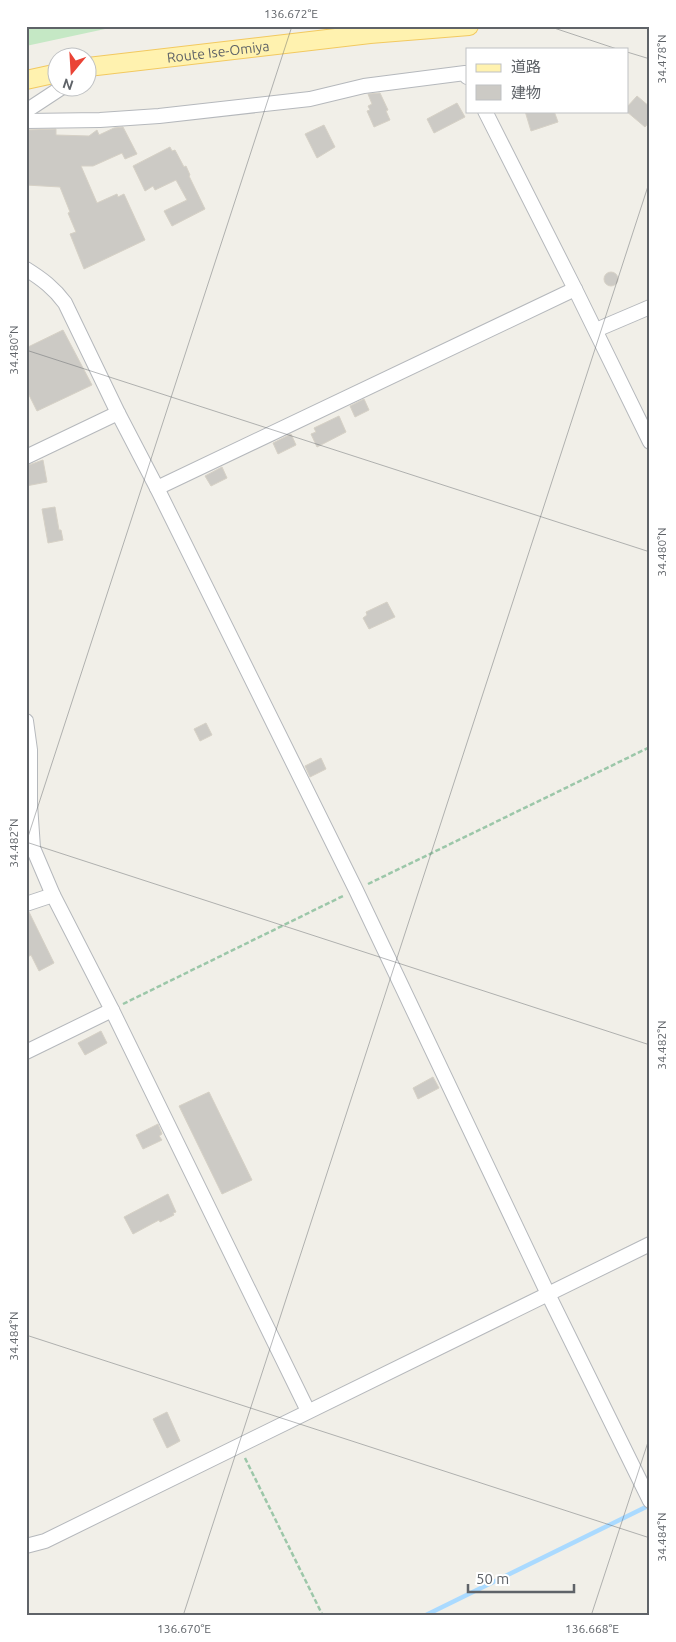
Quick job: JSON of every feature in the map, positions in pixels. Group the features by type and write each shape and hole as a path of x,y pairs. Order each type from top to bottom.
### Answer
{"main road":[{"name":"Route Ise-Omiya","path":"98,66 370,34 469,26"},
{"path":"26,80 48,75"}],"street":[{"path":"26,121 100,120 159,116 310,99 364,86 465,73 466,75"},
{"path":"26,111 48,96"},
{"path":"486,112 596,330 650,442"},
{"path":"26,269 46,282 65,303 356,890 548,1294 648,1499"},
{"path":"157,488 575,289"},
{"path":"596,330 650,307"},
{"path":"26,457 118,413"},
{"path":"26,721 33,848 52,895 112,1010 308,1411"},
{"path":"26,904 52,895"},
{"path":"26,1052 112,1010"},
{"path":"26,1546 45,1541 650,1244"}],"path":[{"path":"112,1010 650,747"},
{"path":"239,1446 323,1616"}],"green space":[{"path":"26,26 119,26 26,46"}],"building":[{"path":"380,93 388,110 386,111 390,120 374,127 367,111 370,110 368,106 372,104 368,94"},
{"path":"637,96 650,107 650,121 645,127 627,112 628,106"},
{"path":"457,103 465,117 434,133 427,119"},
{"path":"525,112 554,112 558,122 531,131"},
{"path":"324,125 335,147 317,158 305,134"},
{"path":"123,127 137,154 125,159 122,153 93,166 81,166 97,203 117,194 118,197 124,194 145,240 84,269 70,234 76,232 60,187 26,185 26,130 56,129 56,135 89,136 97,130 99,135 114,128"},
{"path":"170,147 172,151 175,150 184,167 186,166 205,209 172,226 164,211 187,200 176,180 155,190 153,186 145,191 133,166"},
{"path":"611,272 616,274 618,279 616,284 611,286 606,284 604,279 606,274"},
{"path":"63,330 92,385 37,411 26,389 26,348"},
{"path":"364,399 369,410 355,417 350,406"},
{"path":"339,416 346,432 317,447 311,434 316,432 314,428"},
{"path":"291,434 296,445 278,454 273,443"},
{"path":"43,460 47,482 26,486 26,466"},
{"path":"222,467 227,478 211,486 205,476"},
{"path":"55,507 59,530 61,530 63,540 48,543 42,509"},
{"path":"387,602 395,617 369,629 363,618 367,615 366,612"},
{"path":"206,723 212,735 200,741 194,729"},
{"path":"321,758 326,769 310,777 305,766"},
{"path":"29,912 54,963 39,971 31,955 26,958 26,913"},
{"path":"101,1031 107,1043 85,1055 78,1043"},
{"path":"433,1077 439,1088 418,1099 413,1088"},
{"path":"209,1092 252,1180 222,1194 179,1106"},
{"path":"158,1124 162,1134 159,1136 162,1140 143,1149 136,1135"},
{"path":"168,1194 176,1212 173,1213 174,1215 160,1222 159,1220 133,1234 124,1217"},
{"path":"167,1412 180,1441 167,1448 153,1419"}],"waterway":[{"path":"424,1616 650,1505"}]}
